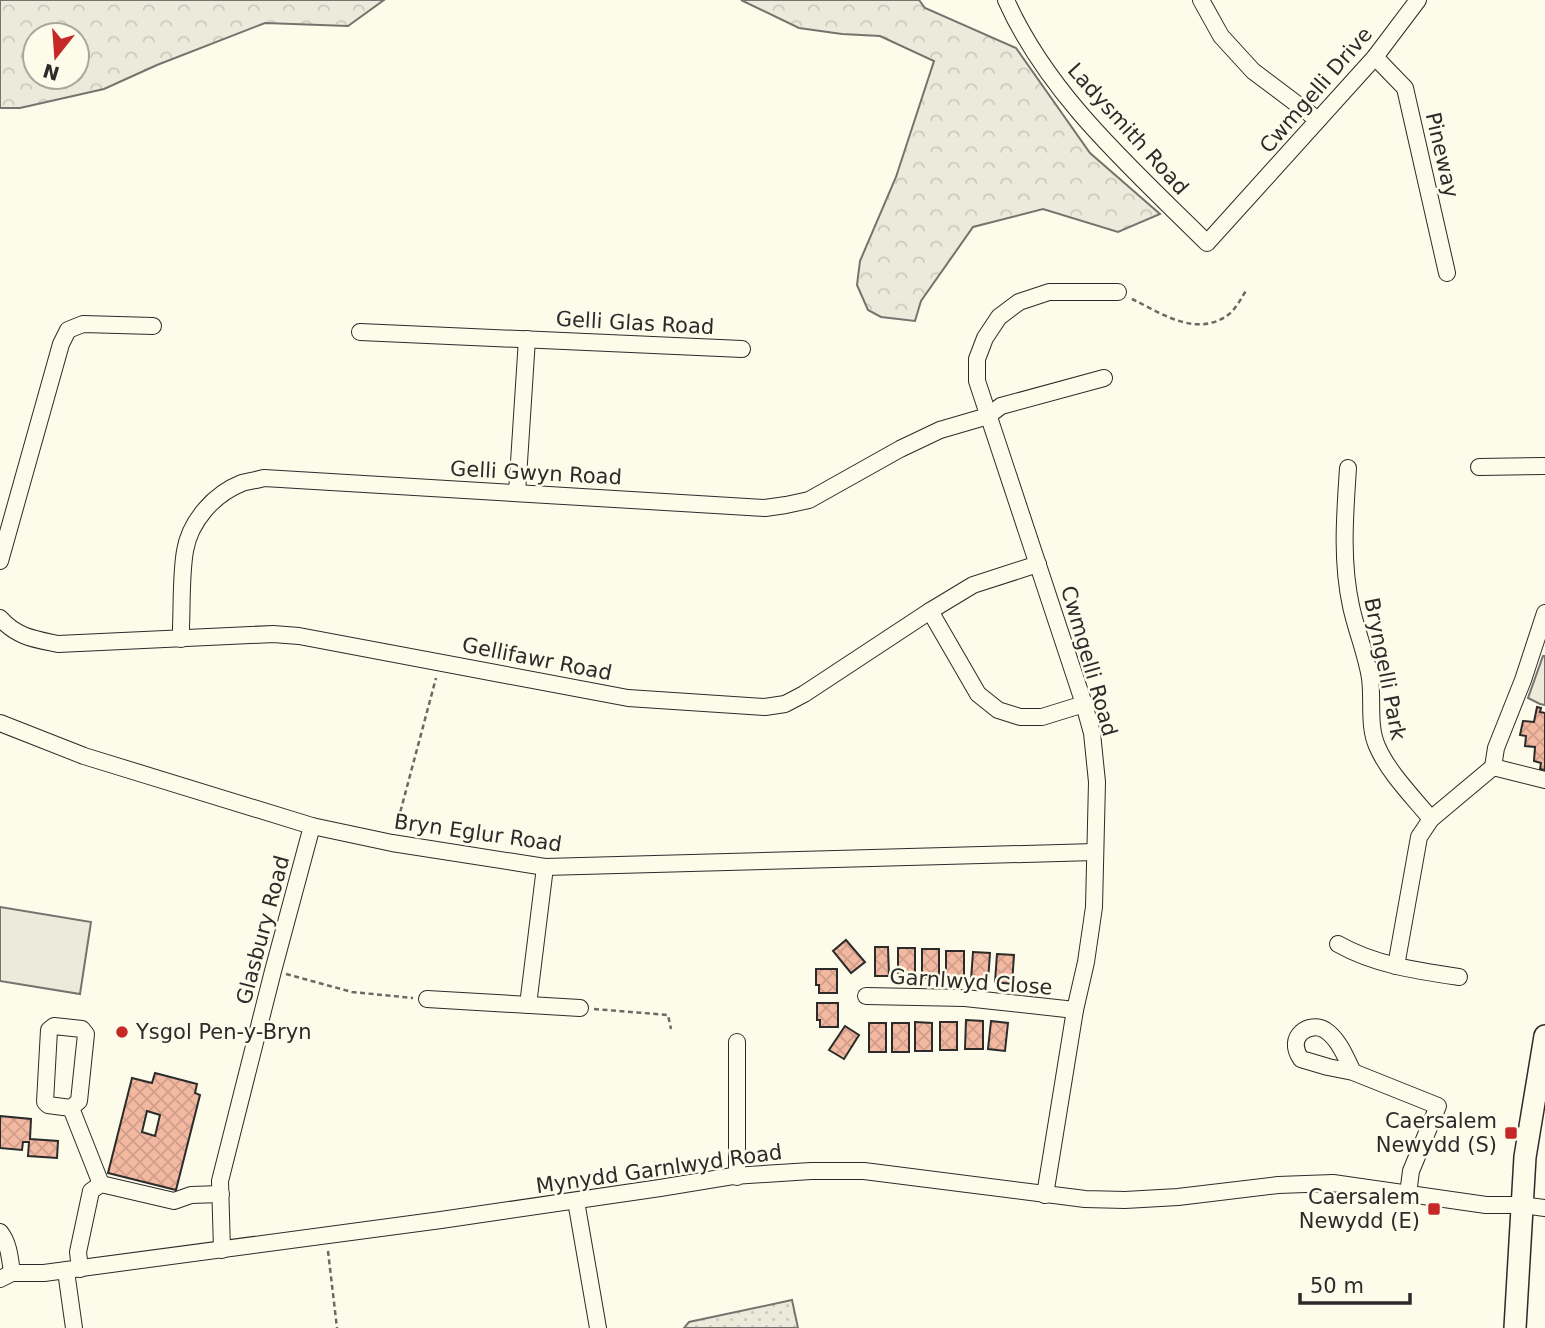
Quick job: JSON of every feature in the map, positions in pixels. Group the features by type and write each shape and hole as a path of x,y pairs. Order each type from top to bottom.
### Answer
{"main road":[{"path":"1516,1328 1525,1157 1545,1036"}],"street":[{"name":"Ladysmith Road","path":"1006,0 1035,55 1074,107 1126,163 1208,243"},
{"path":"1201,0 1221,36 1252,71 1318,120"},
{"name":"Cwmgelli Drive","path":"1208,243 1375,57 1417,1"},
{"name":"Pineway","path":"1375,57 1405,88 1447,273"},
{"name":"Cwmgelli Road","path":"1045,1195 1074,1010 1086,962 1094,907 1097,782 1092,733 1084,704 977,381 977,359 985,338 999,317 1019,302 1049,292 1118,292"},
{"path":"0,561 61,344 68,330 83,324 153,326"},
{"name":"Gelli Glas Road","path":"360,331 742,349"},
{"name":"Gelli Glas Road","path":"517,493 527,339"},
{"name":"Gelli Gwyn Road","path":"181,639 185,552 190,534 211,503 243,483 264,478 765,508 809,500 900,449 940,430 988,416 1001,406 1104,378"},
{"path":"1479,467 1545,466"},
{"name":"Bryngelli Park","path":"1348,468 1344,547 1348,592 1370,680 1376,745 1387,765 1431,819"},
{"name":"Gellifawr Road","path":"0,618 16,633 58,644 273,634 299,636 628,698 765,707 785,704 804,694 973,585 1038,564"},
{"path":"930,611 978,694 998,710 1020,717 1042,717 1084,704"},
{"path":"1396,966 1419,837 1431,819 1493,767 1496,748 1523,680 1545,613"},
{"name":"Bryn Eglur Road","path":"0,723 84,756 312,826 392,843 545,867 1095,852"},
{"path":"1493,767 1545,780"},
{"name":"Glasbury Road","path":"222,1250 220,1181 312,826"},
{"path":"528,1005 545,867"},
{"path":"1338,944 1352,952 1396,966 1459,977"},
{"name":"Garnlwyd Close","path":"866,996 965,998 1074,1010"},
{"path":"427,999 580,1007"},
{"path":"54,1026 82,1029 86,1034 79,1101 71,1108 48,1105 45,1102 49,1030 54,1026"},
{"path":"737,1042 737,1177"},
{"path":"1353,1072 1438,1106 1410,1171 1408,1194"},
{"path":"71,1108 101,1184"},
{"name":"Mynydd Garnlwyd Road","path":"0,1232 9,1252 6,1276 73,1270 326,1236 733,1176 811,1171 864,1171 1045,1195 1125,1200 1278,1185 1334,1183 1486,1205 1545,1208"},
{"path":"74,1328 73,1270 91,1191 101,1184 174,1200 191,1195 221,1194"},
{"path":"576,1201 598,1328"}],"path":[{"path":"1118,292 1174,321 1195,325 1215,322 1230,313 1247,289"},
{"path":"392,843 440,662"},
{"path":"273,971 352,992 427,999"},
{"path":"580,1007 668,1015 671,1029"},
{"path":"326,1236 337,1328"}],"green space":[{"path":"0,0 384,0 348,26 265,23 157,65 104,89 20,108 0,108"},
{"path":"741,0 919,0 925,8 1016,48 1090,153 1160,214 1118,232 1043,209 973,227 921,301 915,321 881,317 868,310 857,285 860,261 896,177 934,61 880,36 799,28"},
{"path":"0,907 91,922 80,994 0,981"},
{"path":"792,1300 798,1328 684,1328 689,1322"}],"shaded area":[{"path":"1545,656 1545,705 1528,698"}],"building":[{"path":"1537,707 1541,708 1540,712 1545,713 1545,770 1540,769 1541,763 1534,761 1535,747 1525,746 1526,736 1520,735 1523,721 1534,722"},
{"path":"846,940 865,962 851,973 833,951"},
{"path":"875,947 888,947 889,976 875,976"},
{"path":"898,948 915,948 915,977 898,977"},
{"path":"922,949 939,949 939,978 922,978"},
{"path":"946,951 964,951 964,980 946,979"},
{"path":"973,952 990,953 988,981 971,980"},
{"path":"997,954 1014,955 1012,984 995,982"},
{"path":"816,969 837,969 837,993 819,993"},
{"path":"817,1003 838,1003 838,1027 820,1027 820,1020 817,1020"},
{"path":"966,1020 983,1021 983,1049 965,1049"},
{"path":"991,1021 1008,1023 1005,1051 988,1049"},
{"path":"915,1022 932,1023 932,1051 915,1051"},
{"path":"940,1022 957,1022 957,1050 940,1050"},
{"path":"869,1023 886,1023 886,1052 869,1052"},
{"path":"892,1023 909,1023 909,1052 892,1052"},
{"path":"845,1026 859,1035 844,1059 829,1050"},
{"path":"155,1073 197,1084 195,1093 200,1095 176,1190 108,1173 132,1078 152,1083","holes":["147,1111 160,1115 155,1136 142,1132"]},
{"path":"0,1116 31,1119 30,1139 58,1141 57,1158 28,1156 29,1142 23,1142 22,1150 0,1148"}],"place":[{"name":"Ysgol Pen-y-Bryn","path":"122,1032"},
{"name":"Caersalem Newydd (S)","path":"1511,1133"},
{"name":"Caersalem Newydd (E)","path":"1434,1209"}]}
